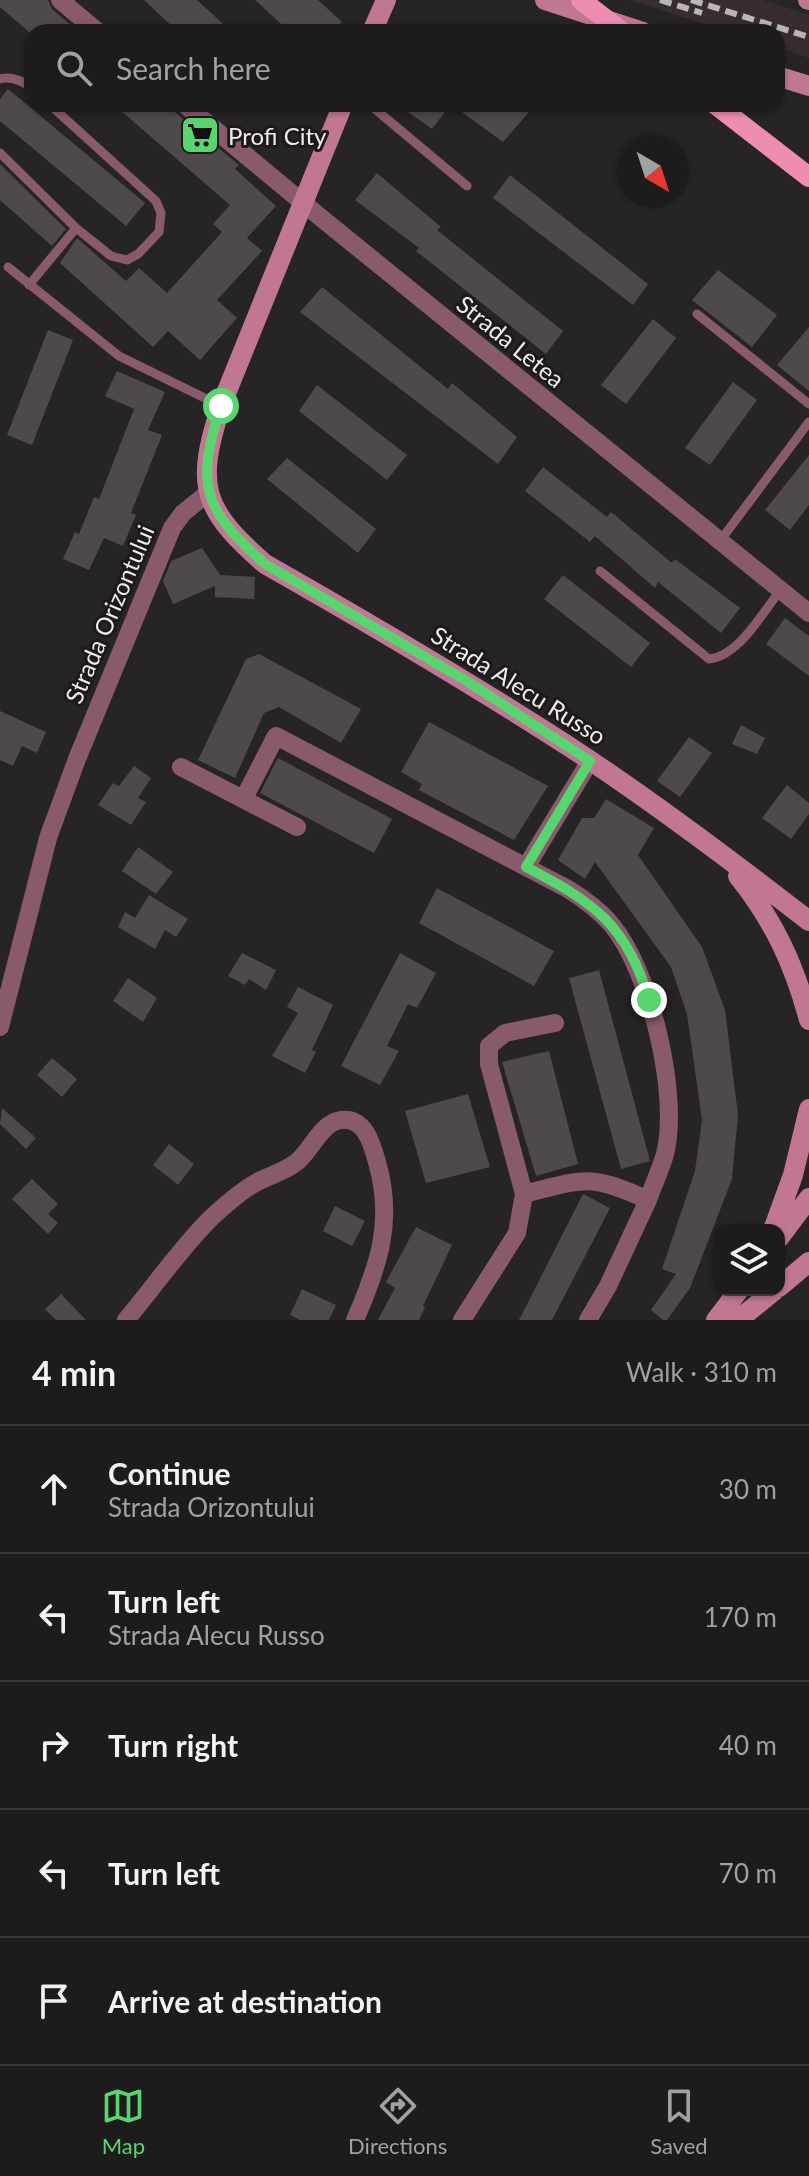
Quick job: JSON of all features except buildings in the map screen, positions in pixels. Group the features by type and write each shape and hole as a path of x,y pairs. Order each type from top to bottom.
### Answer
{"main road":[{"path":"581,0 612,24"},
{"path":"725,112 809,177"}],"street":[{"path":"60,0 88,24"},
{"path":"376,24 386,0"},
{"path":"545,0 618,24"},
{"path":"785,78 809,86"},
{"name":"Strada Letea","path":"194,112 809,612"},
{"path":"208,493 207,461 221,406 340,112"},
{"name":"Strada Alecu Russo","path":"208,493 219,516 237,539 265,564 465,680 590,761 718,851 809,921"},
{"name":"Strada Orizontului","path":"0,1027 48,838 77,759 172,528 183,513 208,493"},
{"path":"244,798 276,736 526,867 591,905 611,923 628,948 642,975 666,1074 668,1109 665,1152 648,1200 608,1286 588,1320"},
{"path":"526,867 590,761"},
{"path":"181,767 297,827"},
{"path":"718,851 750,892 781,940 797,976 809,1020"},
{"path":"462,1320 517,1233 524,1194 489,1064 489,1046 505,1033 555,1023"},
{"path":"775,1224 793,1175 809,1109"},
{"path":"126,1320 212,1218 258,1181 286,1171 328,1126 340,1120 354,1122 371,1140 384,1187 385,1220 376,1271 355,1320"},
{"path":"524,1194 583,1179 610,1183 648,1200"},
{"path":"785,1230 809,1198"},
{"path":"785,1282 809,1262"},
{"path":"716,1320 734,1296"},
{"path":"738,1320 767,1296"}],"lane":[{"path":"0,79 7,77 24,82"},
{"path":"0,153 76,228 111,256 127,260 138,254 159,232 161,213 156,201 58,112"},
{"path":"379,112 467,186"},
{"path":"29,285 76,228"},
{"path":"8,267 119,356 221,406"},
{"path":"697,314 809,404"},
{"path":"720,542 809,422"},
{"path":"600,571 709,659 720,658 732,651 780,591"}],"shaded area":[{"path":"630,0 763,0 809,15 809,58 785,50 785,24 704,24"}],"railway":[{"path":"660,0 702,13"},
{"path":"691,0 768,24"},
{"path":"785,29 809,37"}],"place":[{"name":"Profi City","path":"200,135"}],"route":[{"path":"221,406 207,461 208,493 219,516 237,539 265,564 465,680 590,761 526,867 568,889 611,923 642,975 649,1000"}]}
